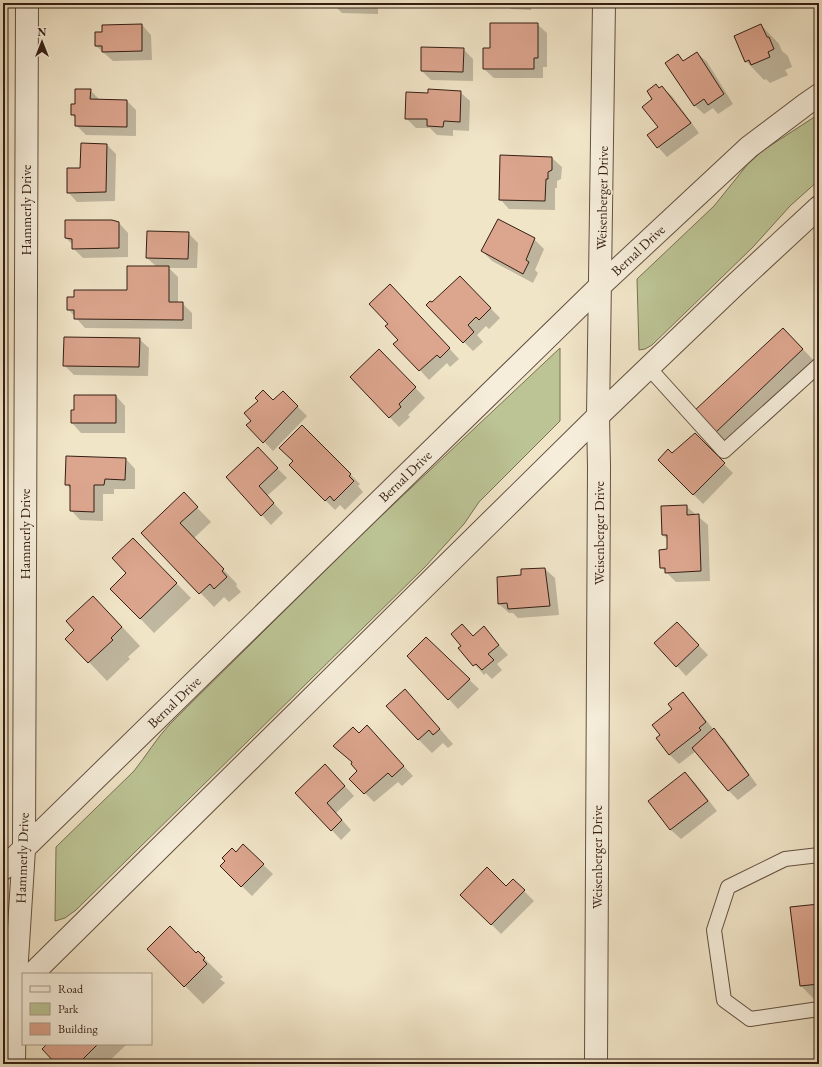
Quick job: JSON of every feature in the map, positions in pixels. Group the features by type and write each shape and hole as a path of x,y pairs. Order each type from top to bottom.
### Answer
{"street":[{"name":"Hammerly Drive","path":"14,1064 14,992 24,849 27,3"},
{"name":"Weisenberger Drive","path":"596,1064 599,483 598,416 604,3"},
{"name":"Bernal Drive","path":"3,869 601,285 749,147 819,95"},
{"path":"33,973 598,416 819,207"}],"lane":[{"path":"649,368 724,451 819,365"},
{"path":"819,855 785,859 728,887 714,930 724,1000 750,1019 819,1009"}],"green space":[{"path":"819,114 819,180 790,206 753,247 652,345 645,349 639,350 637,279 714,206 747,165 762,151"},
{"path":"560,348 560,421 479,502 464,524 425,567 76,910 65,918 55,921 56,847 134,771 169,725 362,534"}],"building":[{"path":"368,3 368,4 331,4"},
{"path":"490,23 538,23 538,58 534,58 534,69 483,69 483,48 490,48"},
{"path":"142,24 142,51 102,52 102,46 95,46 95,32 102,32 102,25"},
{"path":"761,24 774,49 768,52 770,57 751,65 749,60 745,62 734,36"},
{"path":"421,47 464,48 463,72 421,71"},
{"path":"697,52 724,94 708,105 704,99 694,106 665,63 678,54 683,61"},
{"path":"656,84 659,88 662,86 691,123 657,148 647,135 658,127 642,107 652,99 647,91"},
{"path":"75,89 91,89 90,99 127,100 127,127 75,126 75,115 71,115 71,104 75,104"},
{"path":"428,89 461,91 460,122 444,121 443,127 427,126 427,119 405,119 406,92 428,93"},
{"path":"81,143 107,144 106,192 67,193 67,168 80,168"},
{"path":"500,155 552,157 552,170 548,172 548,179 546,179 545,201 499,200"},
{"path":"498,219 535,238 526,260 529,262 523,274 481,251"},
{"path":"65,220 112,220 119,222 119,248 72,249 72,239 65,238"},
{"path":"147,231 189,232 188,259 146,258"},
{"path":"127,266 169,266 169,302 183,302 183,320 74,319 74,310 67,310 67,297 74,297 74,290 127,290"},
{"path":"460,276 491,308 479,320 476,317 468,325 474,332 463,343 426,305 430,301 432,302"},
{"path":"390,284 450,348 440,358 437,355 419,371 393,344 398,340 385,326 388,324 369,304"},
{"path":"783,328 803,349 715,433 694,411"},
{"path":"64,337 140,338 139,367 63,366"},
{"path":"379,349 416,387 399,404 401,407 389,418 350,377"},
{"path":"263,390 273,400 283,391 298,406 263,443 246,425 251,421 244,413 258,401 255,398"},
{"path":"74,395 116,395 116,423 71,423 71,410 74,410"},
{"path":"302,425 351,474 349,476 354,481 334,501 330,496 325,501 289,465 293,461 279,448"},
{"path":"695,433 725,463 693,495 658,460 668,449 672,453"},
{"path":"258,447 278,468 259,486 274,503 261,516 226,477"},
{"path":"66,456 126,458 125,480 105,479 104,485 94,485 94,512 70,511 70,485 65,485"},
{"path":"184,492 198,507 180,523 224,569 222,571 227,577 214,589 210,584 199,594 141,533"},
{"path":"687,505 687,515 699,514 701,571 665,573 665,568 660,568 659,550 667,549 667,535 662,535 661,506"},
{"path":"133,538 177,583 140,619 110,589 126,573 112,558"},
{"path":"545,568 550,606 508,609 507,603 498,604 497,577 521,575 521,569"},
{"path":"93,596 122,627 111,638 113,640 88,663 65,639 74,630 66,621"},
{"path":"677,622 699,645 676,667 654,643"},
{"path":"462,624 473,636 484,626 499,645 488,654 494,660 482,670 476,664 473,666 458,648 461,646 451,634"},
{"path":"426,637 470,679 448,700 407,656"},
{"path":"405,689 440,729 433,735 429,730 418,740 386,706"},
{"path":"683,692 706,722 699,728 701,730 669,755 656,738 660,735 652,725 672,709 668,704"},
{"path":"367,725 404,766 392,777 388,773 364,794 349,779 357,771 351,764 352,762 333,746 353,727 359,733"},
{"path":"714,728 749,775 728,791 692,748"},
{"path":"325,764 345,786 327,803 342,820 331,831 295,793"},
{"path":"685,772 708,801 670,830 648,801"},
{"path":"243,844 264,864 241,887 220,866 225,861 222,858 232,848 236,852"},
{"path":"487,867 506,886 513,879 525,890 491,925 460,895"},
{"path":"819,904 819,984 800,986 790,907"},
{"path":"170,926 196,953 198,951 205,958 203,960 207,964 184,987 147,949"},
{"path":"46,1045 97,1045 78,1064 71,1059 66,1064 56,1064 42,1049"},
{"path":"499,1061 540,1062 540,1064 499,1064"}]}
